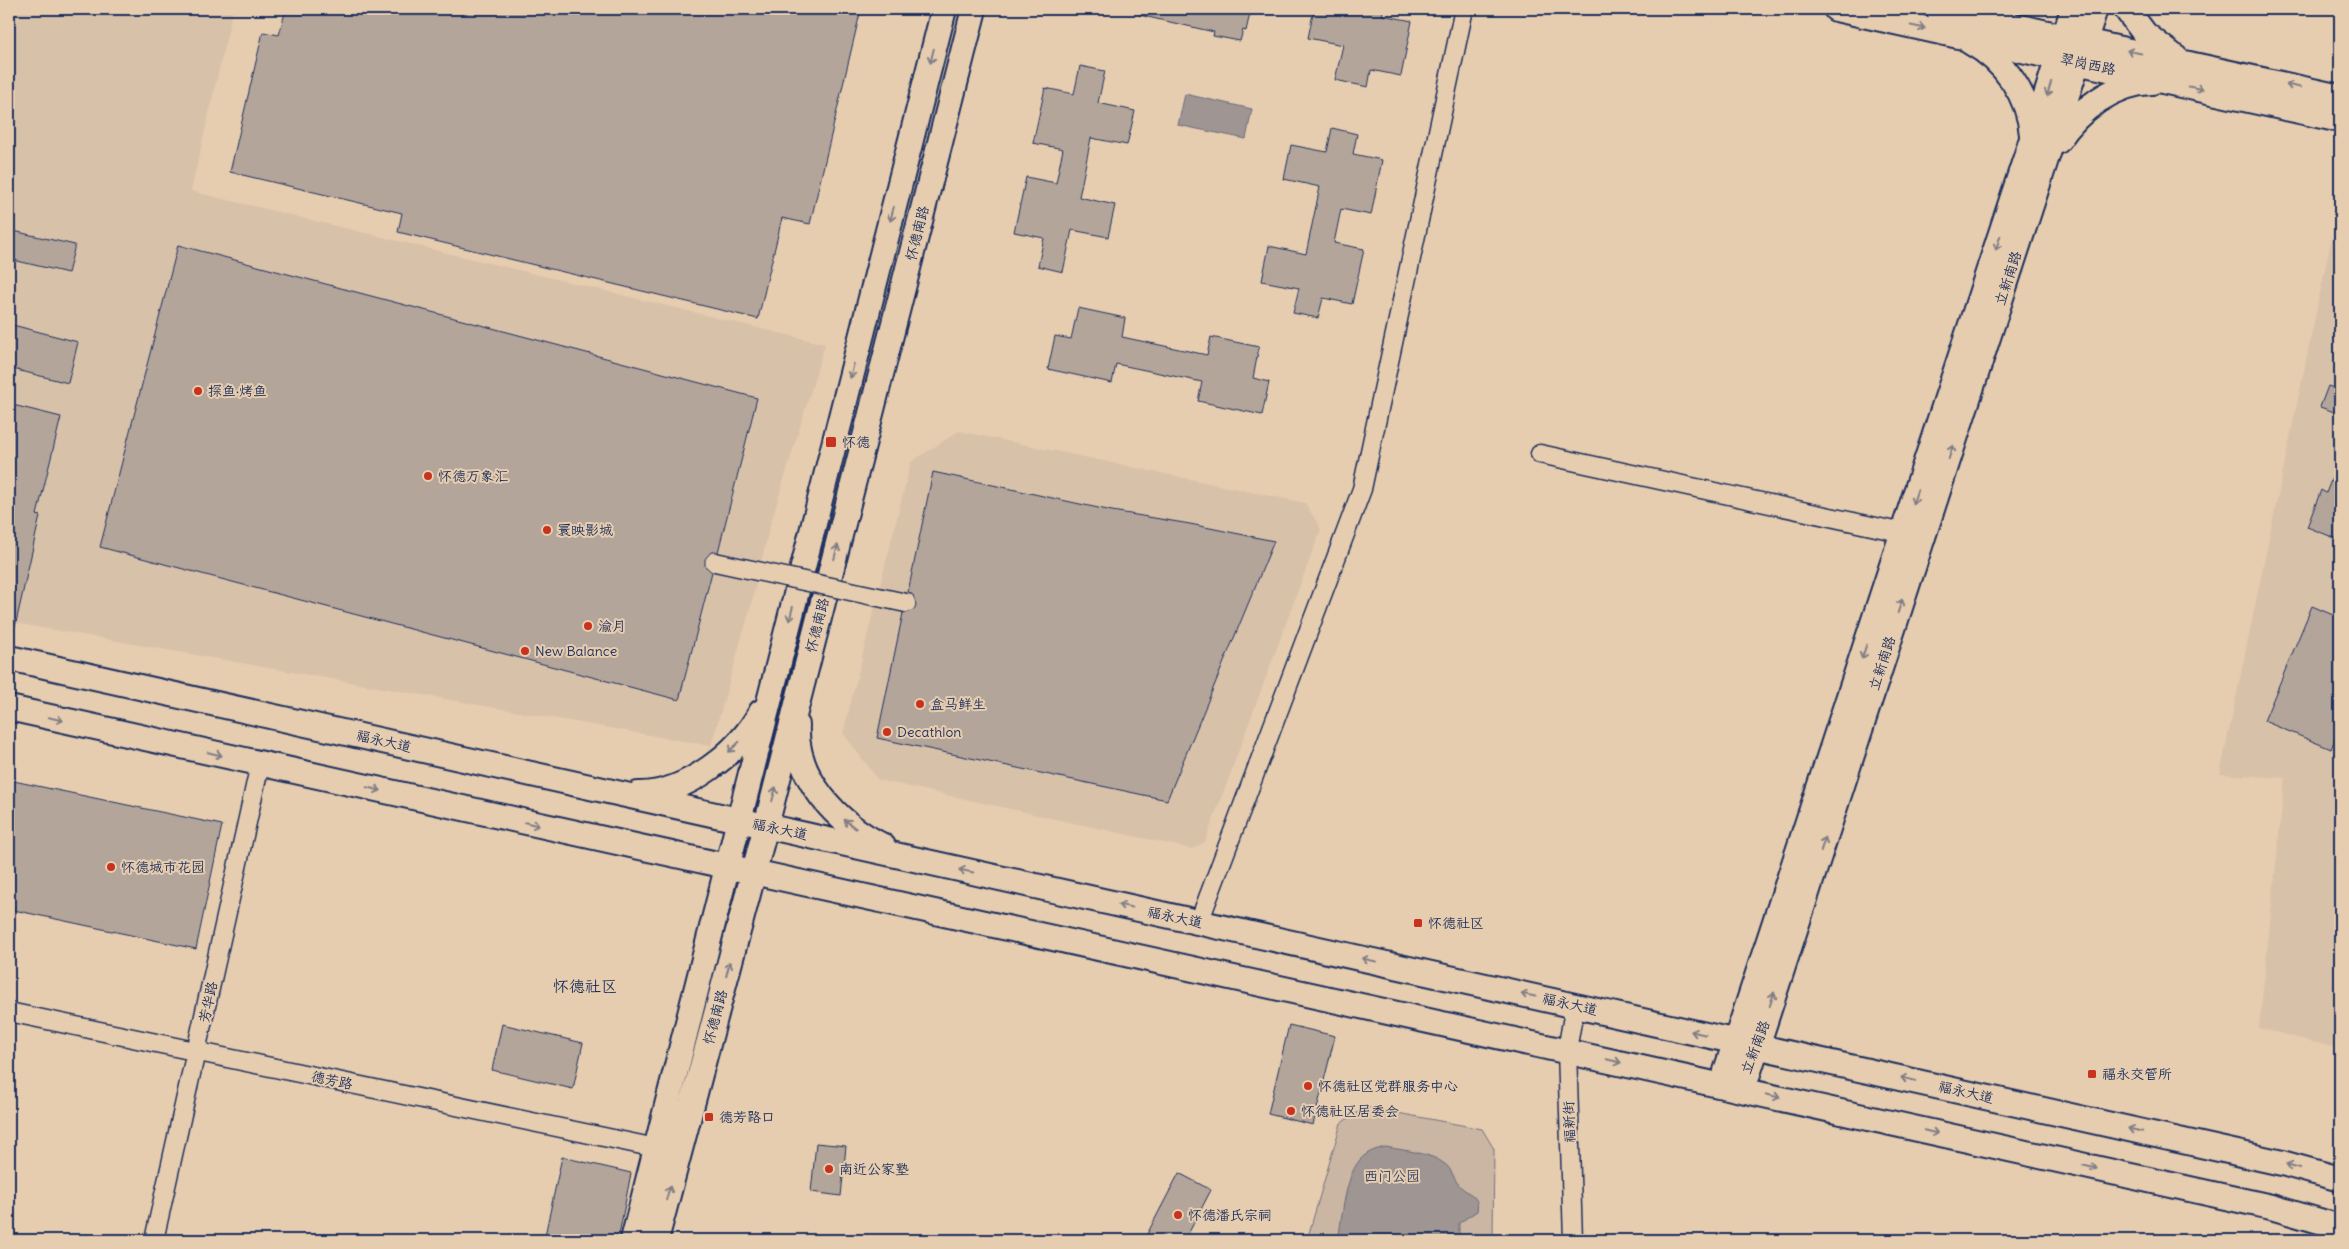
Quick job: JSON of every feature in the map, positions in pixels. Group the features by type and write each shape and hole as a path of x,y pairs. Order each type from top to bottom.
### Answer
{"main road":[{"name":"怀德南路","path":"632,1240 740,820 944,9"},
{"name":"怀德南路","path":"656,1240 754,874 974,9"},
{"name":"翠岗西路","path":"1836,9 1958,36 2184,62 2340,97"},
{"name":"翠岗西路","path":"1938,9 1982,18 2167,82 2340,120"},
{"path":"1982,18 2006,16 2023,9"},
{"name":"立新南路","path":"1731,1087 1747,1077 1746,1043 1913,535 2047,158 2071,49 2073,9"},
{"name":"立新南路","path":"1913,535 2032,139 2071,49 2095,9"},
{"path":"2126,9 2145,34 2163,50 2184,62"},
{"path":"1958,36 1979,47 2013,80 2031,117 2032,139"},
{"path":"2047,158 2062,134 2098,100 2140,82 2167,82"},
{"name":"福永大道","path":"9,658 1746,1043 2282,1163 2340,1179"},
{"path":"619,793 644,794 664,790 706,771 738,743 754,725 771,693"},
{"path":"798,702 796,737 810,780 822,798 836,813 866,836 907,858"},
{"path":"9,708 754,874 1567,1050 2271,1207 2340,1227"}],"street":[{"path":"1199,922 1362,489 1464,9"},
{"path":"1540,454 1913,535"},
{"path":"715,562 906,603"},
{"name":"芳华路","path":"154,1240 260,764"},
{"name":"福新街","path":"1573,1240 1567,1050 1575,1005"},
{"name":"德芳路","path":"9,1012 656,1148"}],"shaded area":[{"path":"9,9 233,9 191,191 825,344 769,529 751,605 711,746 9,622"},
{"path":"1185,94 1252,109 1246,139 1178,125"},
{"path":"2340,197 2340,1049 2259,1028 2285,778 2220,774"},
{"path":"959,431 1305,503 1321,529 1205,842 1192,849 878,780 843,733 911,462"},
{"path":"1386,1147 1433,1157 1446,1165 1459,1185 1474,1196 1478,1206 1477,1211 1459,1223 1459,1240 1338,1240 1347,1188 1354,1168 1368,1153"}],"green space":[{"name":"西门公园","path":"1366,1107 1482,1129 1494,1149 1493,1240 1307,1240 1341,1123"}],"building":[{"path":"286,9 861,9 810,224 782,218 758,319 398,232 402,213 230,172 263,32 279,35"},
{"path":"1139,9 1247,9 1246,12 1250,13 1246,31 1243,30 1240,41 1213,36 1214,32 1139,15"},
{"path":"1314,9 1384,9 1382,15 1412,21 1401,76 1371,70 1368,87 1335,80 1343,45 1308,38"},
{"path":"1080,66 1105,71 1098,103 1135,111 1127,145 1091,138 1079,197 1115,205 1108,237 1072,230 1063,272 1038,266 1044,238 1014,232 1026,177 1056,183 1063,149 1033,143 1045,88 1074,94"},
{"path":"1332,128 1357,134 1353,154 1382,160 1371,215 1341,209 1334,243 1364,249 1352,304 1323,298 1318,318 1293,313 1299,288 1262,281 1269,246 1306,254 1320,187 1284,179 1291,145 1327,152"},
{"path":"9,230 75,245 68,273 9,259"},
{"name":"怀德万象汇","path":"178,245 757,398 718,552 711,552 705,559 705,566 712,572 679,700 100,547"},
{"path":"1078,308 1125,318 1122,337 1207,355 1211,337 1259,347 1253,378 1269,382 1262,415 1198,401 1202,382 1116,364 1112,383 1048,369 1055,336 1071,339"},
{"path":"9,324 78,342 68,383 9,368"},
{"path":"2328,386 2340,390 2340,414 2320,407"},
{"path":"9,404 61,417 37,515 40,516 15,627 9,626"},
{"path":"2340,458 2340,540 2307,527 2321,490 2326,493"},
{"path":"933,472 1112,511 1274,541 1167,800 877,738 903,613 914,610 916,605 913,595 908,592"},
{"path":"2312,606 2340,618 2340,727 2331,749 2264,721"},
{"name":"怀德城市花园","path":"9,780 222,825 196,949 9,909"},
{"path":"502,1024 583,1043 573,1089 492,1070"},
{"path":"1289,1025 1335,1036 1313,1125 1268,1114"},
{"name":"南近公家塾","path":"816,1143 846,1146 841,1196 811,1192"},
{"path":"562,1157 631,1173 618,1240 544,1240"},
{"name":"怀德潘氏宗祠","path":"1179,1173 1211,1190 1185,1240 1144,1240"}],"place":[{"name":"探鱼·烤鱼","path":"198,391"},
{"name":"怀德","path":"831,442"},
{"name":"怀德万象汇","path":"428,476"},
{"name":"寰映影城","path":"547,530"},
{"name":"渝月","path":"588,626"},
{"name":"New Balance","path":"525,651"},
{"name":"盒马鲜生","path":"920,704"},
{"name":"Decathlon","path":"887,732"},
{"name":"怀德城市花园","path":"111,867"},
{"name":"怀德社区","path":"1418,923"},
{"name":"福永交管所","path":"2092,1074"},
{"name":"怀德社区党群服务中心","path":"1308,1086"},
{"name":"怀德社区居委会","path":"1291,1111"},
{"name":"德芳路口","path":"709,1117"},
{"name":"南近公家塾","path":"829,1169"},
{"name":"怀德潘氏宗祠","path":"1178,1215"}],"district":[{"name":"怀德社区","path":"585,986"}]}
